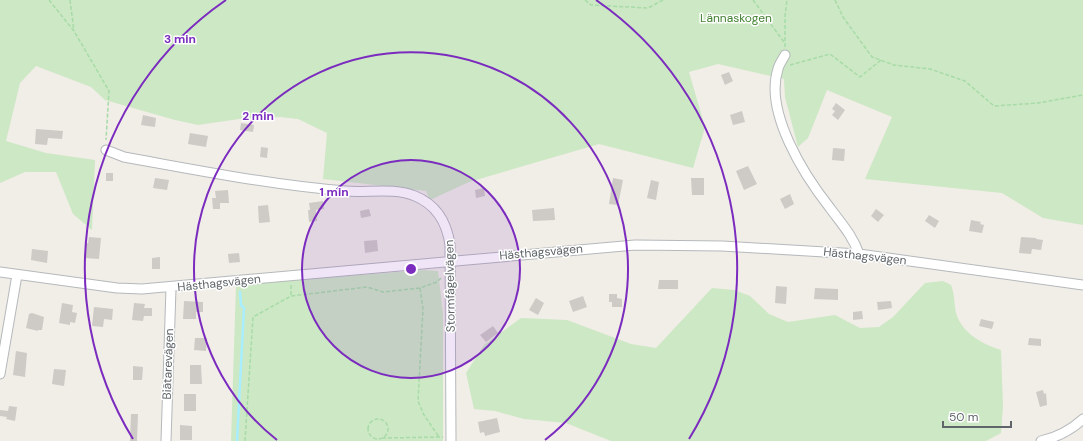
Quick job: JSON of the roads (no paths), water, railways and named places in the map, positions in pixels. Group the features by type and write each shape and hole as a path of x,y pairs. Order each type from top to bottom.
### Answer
{"street":[{"path":"785,55 778,69 776,93 778,106 789,142 808,177 854,240 860,254"},
{"name":"Stormfågelvägen","path":"106,150 124,157 282,183 346,192 403,193 425,201 441,216 448,235 450,261 449,439"},
{"name":"Hästhagsvägen","path":"0,272 117,288 171,288 211,282 635,245 722,246 860,254 1083,285"},
{"path":"0,374 17,275"},
{"name":"Biätarevägen","path":"166,441 171,288"},
{"path":"1041,441 1063,434 1083,420"}],"waterway":[{"path":"237,441 244,308 241,305 240,292"}],"park label":[{"name":"Lännaskogen","path":"736,18"}]}
